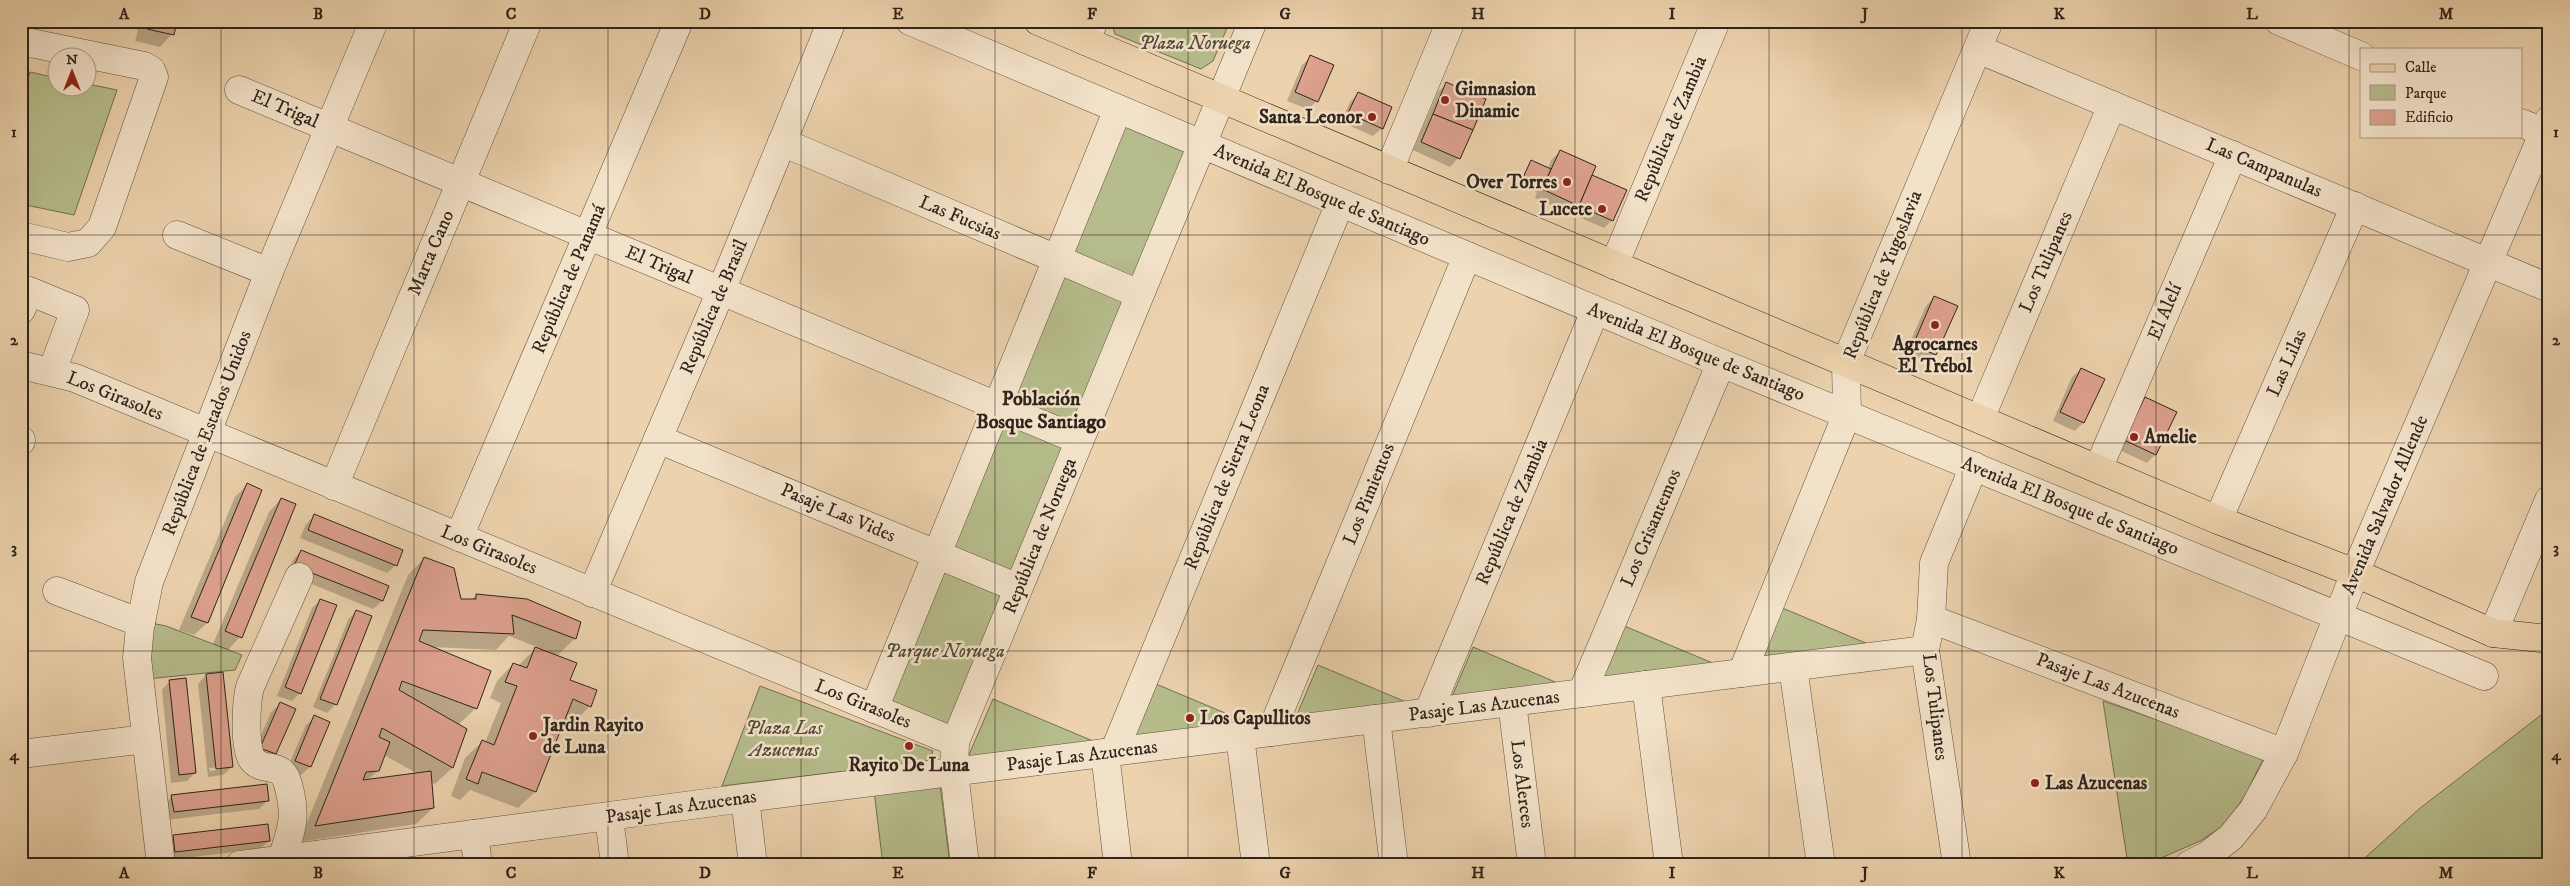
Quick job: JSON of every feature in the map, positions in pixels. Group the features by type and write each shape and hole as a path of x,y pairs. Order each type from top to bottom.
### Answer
{"main road":[{"path":"1038,21 1090,31 1220,98 2218,520 2355,574 2493,633 2549,639"}],"street":[{"name":"República de Estados Unidos","path":"161,865 137,658 141,623 149,582 269,272 374,21"},
{"name":"Marta Cano","path":"334,486 528,21"},
{"name":"República de Panamá","path":"459,537 679,21"},
{"name":"República de Brasil","path":"592,593 721,291 832,21"},
{"name":"Avenida El Bosque de Santiago","path":"910,21 1595,311 2484,676"},
{"name":"República de Noruega","path":"965,865 954,772 955,742 1253,21"},
{"path":"1389,170 1451,21"},
{"name":"República de Zambia","path":"1614,265 1716,21"},
{"name":"República de Yugoslavia","path":"1742,673 1847,414 1846,362 1990,21"},
{"path":"2279,21 2360,56"},
{"path":"21,41 144,66 151,70 154,77 102,228 88,243 68,247 21,236"},
{"name":"Las Campanulas","path":"1978,49 2549,288"},
{"name":"El Trigal","path":"239,90 1079,440"},
{"name":"Los Tulipanes","path":"1980,419 2112,105"},
{"path":"874,709 1118,109"},
{"name":"Avenida Salvador Allende","path":"2189,865 2208,855 2231,837 2253,810 2284,753 2355,574 2488,262 2541,127"},
{"name":"Las Fucsias","path":"782,142 1139,294"},
{"name":"El Alelí","path":"2098,469 2233,155"},
{"name":"República de Sierra Leona","path":"1118,865 1109,752 1340,203"},
{"name":"Las Lilas","path":"2218,520 2355,206"},
{"path":"177,235 269,272"},
{"name":"Los Pimientos","path":"1271,732 1467,256"},
{"path":"21,310 29,292 75,310 52,371"},
{"name":"República de Zambia","path":"1428,712 1595,311"},
{"name":"Los Crisantemos","path":"1582,693 1721,363"},
{"name":"Los Girasoles","path":"21,365 75,378 955,742"},
{"name":"Pasaje Las Vides","path":"658,439 1018,588"},
{"name":"Los Tulipanes","path":"1957,865 1925,650 1931,619 1934,563 1974,466"},
{"path":"2493,633 2549,500"},
{"path":"282,859 294,819 293,803 285,776 278,770 256,764 251,758 248,747 247,700 250,687 299,577"},
{"path":"57,591 141,623"},
{"name":"Pasaje Las Azucenas","path":"1931,619 2284,753"},
{"name":"Pasaje Las Azucenas","path":"240,865 745,798 1925,650"},
{"path":"1793,667 1821,865"},
{"path":"1646,685 1669,865"},
{"name":"Los Alerces","path":"1512,702 1532,865"},
{"path":"1376,719 1394,865"},
{"path":"1240,736 1256,865"},
{"path":"21,754 146,739"},
{"path":"745,798 753,865"},
{"path":"609,817 615,865"},
{"path":"474,834 478,865"}],"green space":[{"name":"Plaza Noruega","path":"1230,21 1213,61 1201,69 1115,34 1111,22"},
{"path":"30,72 48,76 48,98 98,98 98,86 117,90 74,215 21,204 21,104"},
{"name":"Parque Noruega","path":"1119,124 1189,153 952,734 882,703"},
{"path":"1780,607 1880,649 1755,665"},
{"path":"151,623 166,626 242,655 235,670 147,679"},
{"path":"1622,625 1722,667 1597,684"},
{"path":"1473,647 1574,690 1448,706"},
{"path":"1318,665 1418,707 1293,724"},
{"path":"1156,684 1256,726 1131,743"},
{"name":"Plaza Las Azucenas","path":"760,686 933,751 929,761 722,786"},
{"path":"993,699 1093,741 968,757"},
{"path":"2103,701 2264,757 2246,794 2226,824 2200,841 2145,865 2128,865"},
{"path":"2549,709 2549,865 2357,865 2419,809"},
{"path":"940,784 950,865 883,865 874,791"}],"building":[{"path":"149,21 177,21 174,35 147,29"},
{"path":"1310,55 1334,65 1318,102 1295,92"},
{"path":"1446,82 1486,99 1473,130 1433,114"},
{"path":"1358,92 1392,107 1383,129 1348,113"},
{"path":"1433,114 1473,130 1460,159 1421,142"},
{"name":"Over Torres","path":"1560,150 1596,166 1579,206 1542,189"},
{"path":"1531,160 1551,169 1542,189 1522,180"},
{"path":"1592,175 1627,190 1613,221 1579,206"},
{"name":"Agrocarnes El Trébol","path":"1934,296 1958,306 1936,355 1913,345"},
{"path":"2081,368 2105,379 2084,423 2060,412"},
{"path":"2145,397 2177,412 2156,455 2124,440"},
{"path":"247,483 262,490 208,623 191,617"},
{"path":"281,498 296,504 242,638 225,631"},
{"path":"314,514 403,550 397,566 308,530"},
{"path":"301,550 389,586 383,601 294,566"},
{"path":"424,557 454,568 461,599 476,599 476,594 527,599 581,622 576,639 512,615 514,634 423,630 419,641 491,671 477,709 402,681 399,690 467,729 453,768 382,728 379,737 390,742 379,771 366,772 363,780 431,771 434,808 315,826"},
{"path":"320,599 337,605 301,694 285,687"},
{"path":"356,610 372,616 337,705 320,699"},
{"path":"535,647 577,663 570,680 597,690 591,707 573,699 536,792 482,772 478,784 466,779 482,740 494,745 517,686 505,682 513,663 527,668"},
{"path":"223,672 233,767 216,769 206,674"},
{"path":"186,678 196,773 179,775 169,680"},
{"path":"280,702 296,709 276,754 260,748"},
{"path":"314,715 330,722 311,767 295,761"},
{"path":"267,784 269,801 174,812 171,795"},
{"path":"268,824 270,841 175,852 173,835"}],"place":[{"name":"Gimnasion Dinamic","path":"1445,100"},
{"name":"Santa Leonor","path":"1372,117"},
{"name":"Over Torres","path":"1567,182"},
{"name":"Lucete","path":"1602,209"},
{"name":"Agrocarnes El Trébol","path":"1935,325"},
{"name":"Amelie","path":"2134,437"},
{"name":"Los Capullitos","path":"1190,718"},
{"name":"Jardin Rayito de Luna","path":"533,736"},
{"name":"Rayito De Luna","path":"909,746"},
{"name":"Las Azucenas","path":"2035,783"}],"district":[{"name":"Población Bosque Santiago","path":"1041,410"}]}
